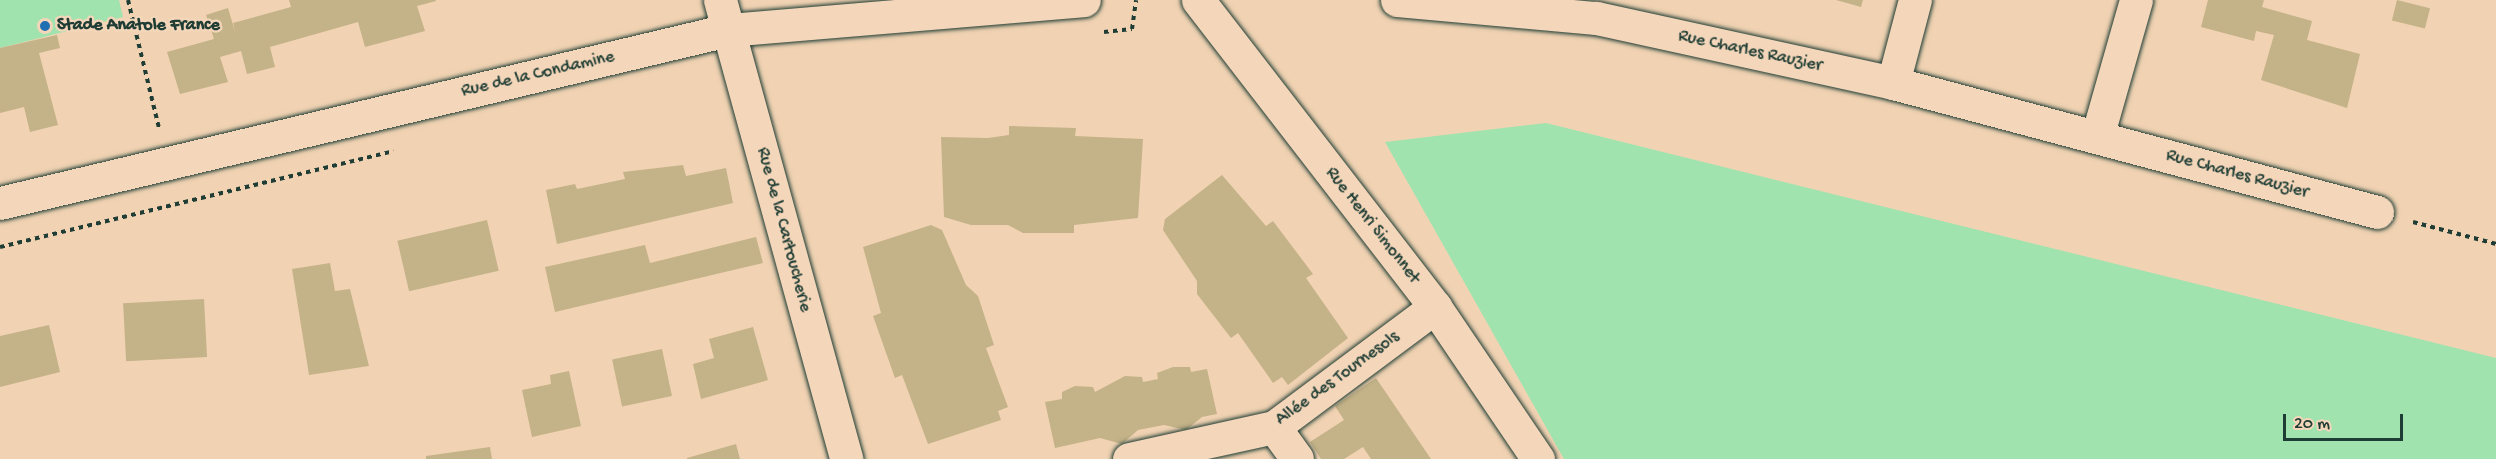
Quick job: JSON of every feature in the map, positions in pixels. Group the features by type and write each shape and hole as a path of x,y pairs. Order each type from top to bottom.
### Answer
{"street":[{"name":"Rue de la Condamine","path":"0,203 724,15 1084,0"},
{"name":"Rue Henri Simonnet","path":"1198,0 1435,307 1538,459"},
{"name":"Rue Charles Rauzier","path":"1397,0 1596,18 1893,83 2377,212"},
{"path":"1893,83 1915,0"},
{"path":"2097,137 2136,0"},
{"name":"Rue de la Cartoucherie","path":"724,15 846,459"},
{"name":"Allée des Tournesols","path":"1129,459 1275,427 1435,307"},
{"path":"1275,427 1297,459"}],"path":[{"path":"128,0 159,129"},
{"path":"2377,212 2496,244"}],"green space":[{"name":"Stade Anatole France","path":"0,0 119,0 123,17 0,48"},
{"path":"1546,123 2496,358 2496,459 1564,459 1385,142"}],"building":[{"path":"289,0 436,1 417,6 425,31 365,47 358,22 270,47 275,67 247,74 241,51 220,57 228,82 180,94 167,52 214,39 206,15 228,8 236,35 233,23 291,7"},
{"path":"1836,0 1863,0 1861,7"},
{"path":"2208,0 2264,0 2262,7 2312,21 2307,40 2360,54 2347,108 2261,80 2274,35 2256,31 2254,41 2201,27"},
{"path":"2397,0 2430,8 2425,29 2392,20"},
{"path":"57,35 60,48 39,53 58,125 30,132 24,107 0,113 0,48"},
{"path":"1009,126 1076,128 1075,136 1143,139 1138,218 1074,225 1074,233 1023,233 1008,225 971,225 944,217 941,137 988,138 1009,135"},
{"path":"683,165 686,176 726,168 733,203 557,244 546,190 575,184 577,189 625,179 623,172"},
{"path":"1222,175 1266,226 1273,221 1313,274 1306,278 1348,338 1288,385 1282,377 1273,383 1238,333 1231,338 1197,294 1197,281 1163,230 1165,219"},
{"path":"487,220 499,271 409,291 397,241"},
{"path":"931,225 942,230 966,285 978,296 994,345 986,348 1008,407 998,411 1001,420 928,444 902,375 895,378 873,316 881,313 863,247"},
{"path":"756,237 763,263 555,312 545,267 645,245 650,263"},
{"path":"330,263 335,291 350,289 369,366 309,375 292,269"},
{"path":"204,299 207,357 126,361 123,303"},
{"path":"49,325 60,372 0,387 0,336"},
{"path":"753,327 768,380 701,399 693,364 714,358 709,339"},
{"path":"662,349 672,396 622,407 612,360"},
{"path":"1173,367 1190,367 1191,372 1207,369 1217,414 1202,417 1186,430 1164,425 1138,430 1122,444 1100,438 1055,448 1045,402 1062,399 1062,392 1075,386 1093,387 1095,392 1125,376 1142,377 1143,382 1158,379 1157,373"},
{"path":"569,371 581,426 532,437 522,390 551,384 550,375"},
{"path":"1376,378 1431,459 1371,459 1363,447 1344,459 1321,459 1310,442 1344,420 1335,406"},
{"path":"736,444 740,459 687,459 687,458"},
{"path":"490,447 492,459 426,459 426,456"}],"place":[{"name":"Stade Anatole France","path":"45,26"}]}
